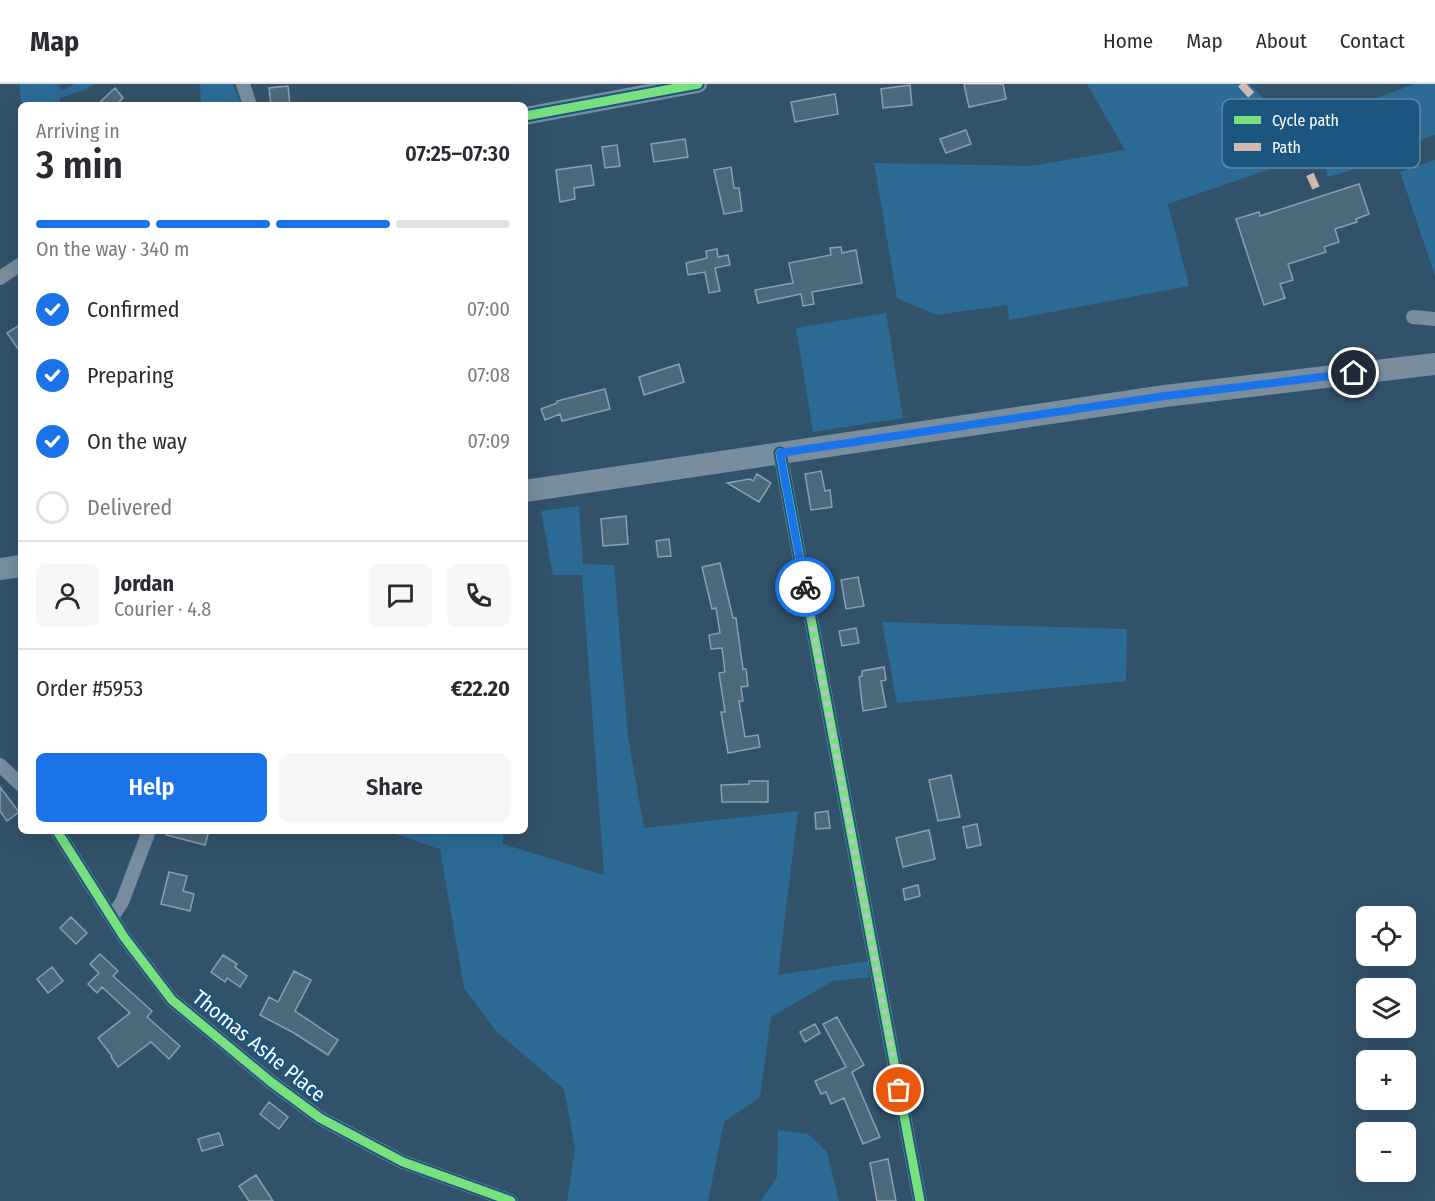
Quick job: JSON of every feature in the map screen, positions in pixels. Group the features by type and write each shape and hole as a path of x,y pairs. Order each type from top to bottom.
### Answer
{"highway":[{"path":"528,491 1165,396 1435,364"},
{"path":"0,569 18,566"}],"street":[{"path":"243,84 249,102"},
{"path":"528,115 698,84"},
{"path":"0,278 18,266"},
{"path":"1413,317 1435,319"},
{"path":"780,453 920,1201"},
{"path":"0,765 18,781"},
{"name":"Thomas Ashe Place","path":"59,834 112,917 172,1000 271,1082 312,1112 403,1162 511,1201"},
{"path":"112,917 122,902 148,834"}],"shaded area":[{"path":"20,84 59,84 61,91 75,84 95,84 60,98 60,102 22,102"},
{"path":"200,84 233,84 241,102 201,102"},
{"path":"1087,84 1249,84 1264,99 1222,99 1222,168 1274,168 1168,204 1189,286 1009,320 1007,305 937,315 897,298 874,163 1030,166 1125,150"},
{"path":"1415,84 1435,84 1435,135 1420,140 1420,99 1376,98"},
{"path":"1435,160 1435,276 1400,172 1420,168 1420,165"},
{"path":"1325,168 1358,168 1328,177"},
{"path":"886,313 903,418 813,432 796,328"},
{"path":"579,506 583,564 614,565 628,737 644,828 798,811 778,975 868,961 869,977 833,981 771,1017 760,1097 724,1122 708,1201 567,1201 575,1148 564,1089 496,1031 464,988 440,849 395,834 503,834 503,844 604,875 582,575 553,575 541,511"},
{"path":"882,622 1127,629 1126,681 897,703"},
{"path":"778,1130 808,1134 827,1152 839,1201 761,1201 777,1177"}],"building":[{"path":"964,84 1003,84 1006,99 969,107"},
{"path":"910,85 912,105 883,108 881,89"},
{"path":"288,86 290,102 271,102 269,88"},
{"path":"115,88 123,98 119,102 100,102"},
{"path":"835,94 838,114 795,122 791,102"},
{"path":"966,130 971,144 946,153 940,139"},
{"path":"685,139 688,157 654,162 651,144"},
{"path":"617,145 620,166 605,168 602,147"},
{"path":"591,165 594,185 574,188 575,199 560,202 556,170"},
{"path":"731,167 734,188 739,188 742,211 724,214 714,170"},
{"path":"1359,184 1369,214 1356,219 1357,222 1335,229 1339,242 1324,247 1326,252 1288,264 1293,280 1280,284 1285,298 1264,305 1236,219 1259,212 1260,216"},
{"path":"841,247 842,253 856,250 862,283 812,292 814,304 803,306 801,294 758,303 755,290 793,283 789,263 831,255 830,248"},
{"path":"717,249 718,257 728,255 730,265 715,268 720,291 709,293 705,272 688,275 686,263 707,258 706,251"},
{"path":"18,326 18,349 7,333"},
{"path":"679,364 684,382 644,395 639,377"},
{"path":"605,389 610,409 562,421 560,414 545,420 541,409 557,401"},
{"path":"821,471 825,491 830,490 832,507 811,510 805,474"},
{"path":"757,474 771,483 759,502 727,483 750,479 753,481"},
{"path":"626,516 628,544 603,546 601,519"},
{"path":"669,539 671,556 658,557 656,541"},
{"path":"720,563 733,618 736,618 743,669 746,669 748,686 741,687 743,701 739,701 745,737 758,735 760,747 728,753 721,712 725,712 719,673 725,672 722,648 711,649 709,635 720,633 716,608 712,609 702,567"},
{"path":"858,577 864,606 846,609 841,580"},
{"path":"856,628 859,643 842,646 839,631"},
{"path":"884,667 886,680 881,681 886,707 863,711 859,677 862,676 862,671"},
{"path":"951,775 960,817 938,821 929,780"},
{"path":"749,781 768,781 768,802 722,802 721,785 749,784"},
{"path":"0,787 18,813 7,821 0,811"},
{"path":"828,811 830,828 816,829 815,813"},
{"path":"977,824 981,845 967,848 963,827"},
{"path":"929,830 935,859 903,867 896,838"},
{"path":"166,834 208,834 205,845"},
{"path":"169,872 187,876 183,891 194,894 190,911 161,904"},
{"path":"918,885 920,896 905,900 903,889"},
{"path":"71,917 87,933 76,944 60,928"},
{"path":"100,954 118,971 113,976 152,1011 147,1017 180,1046 169,1059 151,1042 118,1067 98,1038 130,1013 102,987 97,993 88,984 99,973 90,964"},
{"path":"223,955 237,964 235,967 247,976 240,987 227,978 225,982 211,972"},
{"path":"52,967 63,981 48,993 37,979"},
{"path":"294,971 311,980 295,1011 338,1040 328,1055 260,1015 269,997 278,1002"},
{"path":"837,1017 864,1065 852,1072 880,1137 863,1144 844,1098 831,1104 826,1092 821,1094 815,1081 846,1067 823,1024"},
{"path":"815,1024 820,1033 805,1042 800,1032"},
{"path":"269,1102 288,1117 279,1129 260,1114"},
{"path":"219,1133 223,1145 202,1151 198,1139"},
{"path":"888,1159 896,1201 877,1201 870,1163"},
{"path":"256,1175 273,1201 249,1201 239,1186"}],"marked path":[{"path":"1241,84 1255,99"},
{"path":"1307,168 1316,188"}],"cycle path":[{"path":"528,115 698,84"},
{"path":"780,453 920,1201"},
{"path":"59,834 124,937 172,1000 271,1082 320,1118 403,1162 511,1201"}],"way so far":[{"path":"805,587 899,1090"}],"route":[{"path":"805,587 780,453 1165,396 1354,373"}]}
